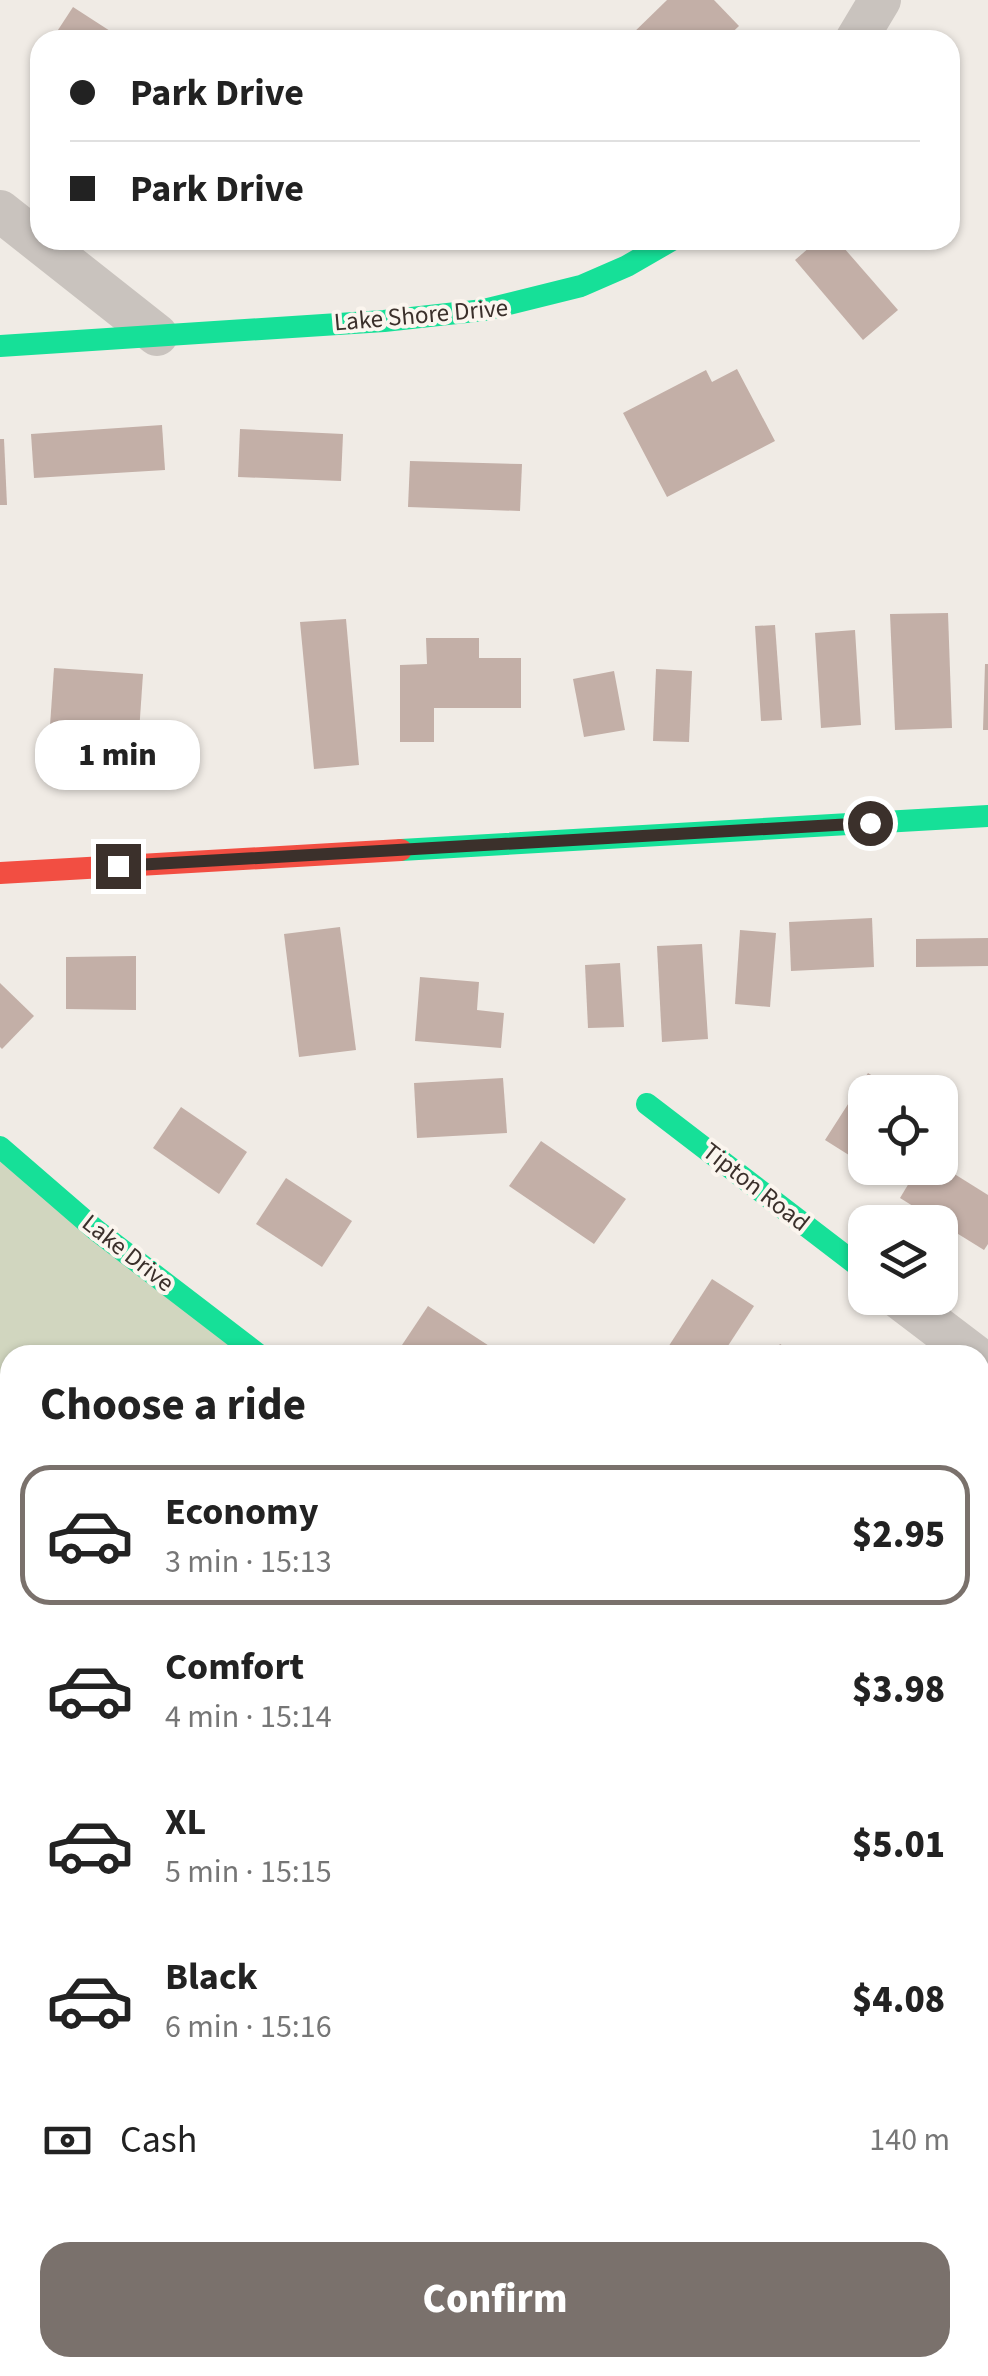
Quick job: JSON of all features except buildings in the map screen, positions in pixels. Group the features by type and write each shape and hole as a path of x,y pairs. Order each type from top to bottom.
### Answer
{"street":[{"path":"862,30 880,0"},
{"path":"0,211 30,235"},
{"path":"50,250 157,334"},
{"name":"Lake Shore Drive","path":"0,346 467,315 564,294 657,250"},
{"path":"0,873 988,816"},
{"name":"Tipton Road","path":"647,1104 848,1258"},
{"name":"Lake Drive","path":"0,1147 96,1230 246,1345"},
{"path":"921,1315 961,1345"}],"green space":[{"path":"0,1147 247,1345 0,1345"}],"traffic: fast":[{"path":"0,346 384,321 484,310 581,286 655,250"},
{"path":"401,850 988,816"},
{"path":"647,1104 848,1258"},
{"path":"0,1147 96,1230 246,1345"}],"traffic: jam":[{"path":"0,873 401,850"}],"route":[{"path":"118,866 870,823"}]}
